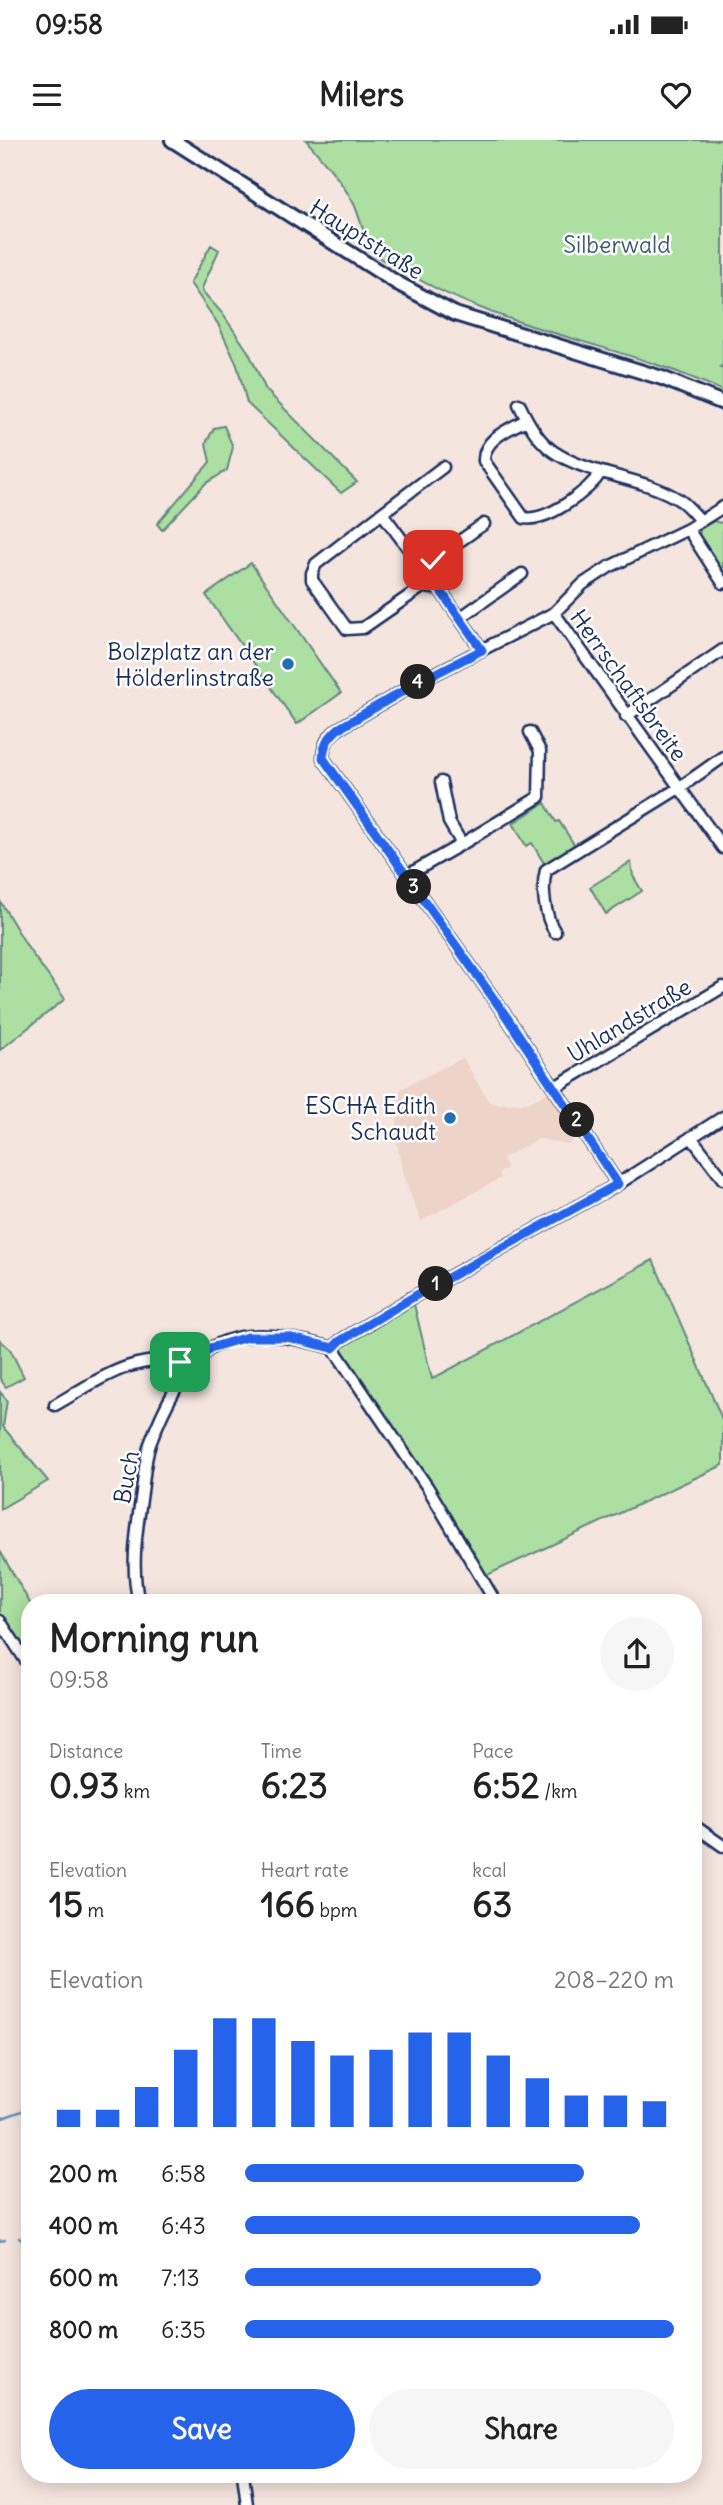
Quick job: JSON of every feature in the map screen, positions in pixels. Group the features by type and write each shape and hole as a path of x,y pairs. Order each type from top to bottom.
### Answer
{"main road":[{"name":"Hauptstraße","path":"172,140 426,300 455,314 662,378 723,403"}],"street":[{"path":"519,404 526,420 544,443 558,455 601,472 640,482 680,500 700,520"},
{"path":"526,420 490,442 484,452 484,461 524,518 540,518 567,502 587,490 601,472"},
{"path":"425,585 363,628 356,630 347,629 312,580 312,573 317,564 443,467"},
{"path":"618,1184 555,1087 323,758 324,746 329,736 338,729 415,684 554,613 583,584 609,567 688,529 723,507"},
{"path":"382,513 429,571 438,572 441,576 441,583 432,589 425,585 423,577 429,571 433,560 447,545 458,542 484,524"},
{"path":"688,529 723,583"},
{"path":"460,618 522,574"},
{"path":"438,587 482,650"},
{"name":"Herrschaftsbreite","path":"554,613 723,848"},
{"path":"626,716 723,650"},
{"path":"406,876 538,797 540,751 530,732"},
{"path":"555,932 548,921 544,880 546,870 679,788 723,757"},
{"path":"441,782 449,822 462,844"},
{"name":"Uhlandstraße","path":"555,1087 723,987"},
{"path":"491,1594 428,1488 333,1348 340,1341 415,1296 618,1184 723,1117"},
{"path":"691,1138 723,1179"},
{"name":"Buch","path":"137,1594 134,1578 135,1546 147,1457 158,1426 190,1366 210,1348 247,1337 287,1337 333,1348"},
{"path":"55,1405 126,1366 152,1360 180,1362 190,1366"},
{"path":"0,1621 21,1653"},
{"path":"702,1831 723,1846"},
{"path":"244,2483 247,2505"}],"shaded area":[{"path":"463,1058 489,1102 528,1103 551,1091 577,1131 569,1144 539,1139 502,1158 507,1168 499,1173 501,1178 421,1221 403,1176 396,1138 399,1093 402,1088"}],"green space":[{"name":"Silberwald","path":"306,140 723,140 723,365 720,367 723,369 723,391 644,360 482,309 384,261 371,247 349,195"},
{"path":"211,245 219,250 202,288 203,292 222,313 249,353 266,390 357,482 341,493 247,403 237,365 218,324 190,283"},
{"path":"224,426 233,447 227,470 205,484 162,530 157,524 210,462 206,443 214,428"},
{"path":"714,521 723,521 723,574 699,537 700,529"},
{"name":"Bolzplatz an der Hölderlinstraße","path":"251,563 341,693 297,724 206,595"},
{"path":"545,803 575,846 545,865 532,843 526,846 513,823"},
{"path":"631,862 633,876 642,891 606,914 590,887"},
{"path":"0,901 28,948 65,999 0,1050"},
{"path":"653,1260 723,1421 723,1465 483,1577 416,1462 338,1351 339,1346 413,1300 432,1379"},
{"path":"0,1340 10,1349 24,1377 6,1387 0,1379"},
{"path":"0,1392 7,1400 3,1427 48,1481 0,1509"},
{"path":"0,1551 25,1594 21,1594 21,1647 0,1615"}],"waterway":[{"path":"0,2119 21,2111"},
{"path":"0,2241 5,2240"}],"place":[{"name":"Bolzplatz an der Hölderlinstraße","path":"288,664"},
{"name":"ESCHA Edith Schaudt","path":"450,1118"}],"route":[{"path":"180,1362 190,1366 210,1348 247,1337 287,1337 333,1348 340,1341 415,1296 618,1184 506,1016 323,758 324,746 329,736 338,729 415,684 482,650 438,587 442,579 438,572 432,570 433,560"}]}
